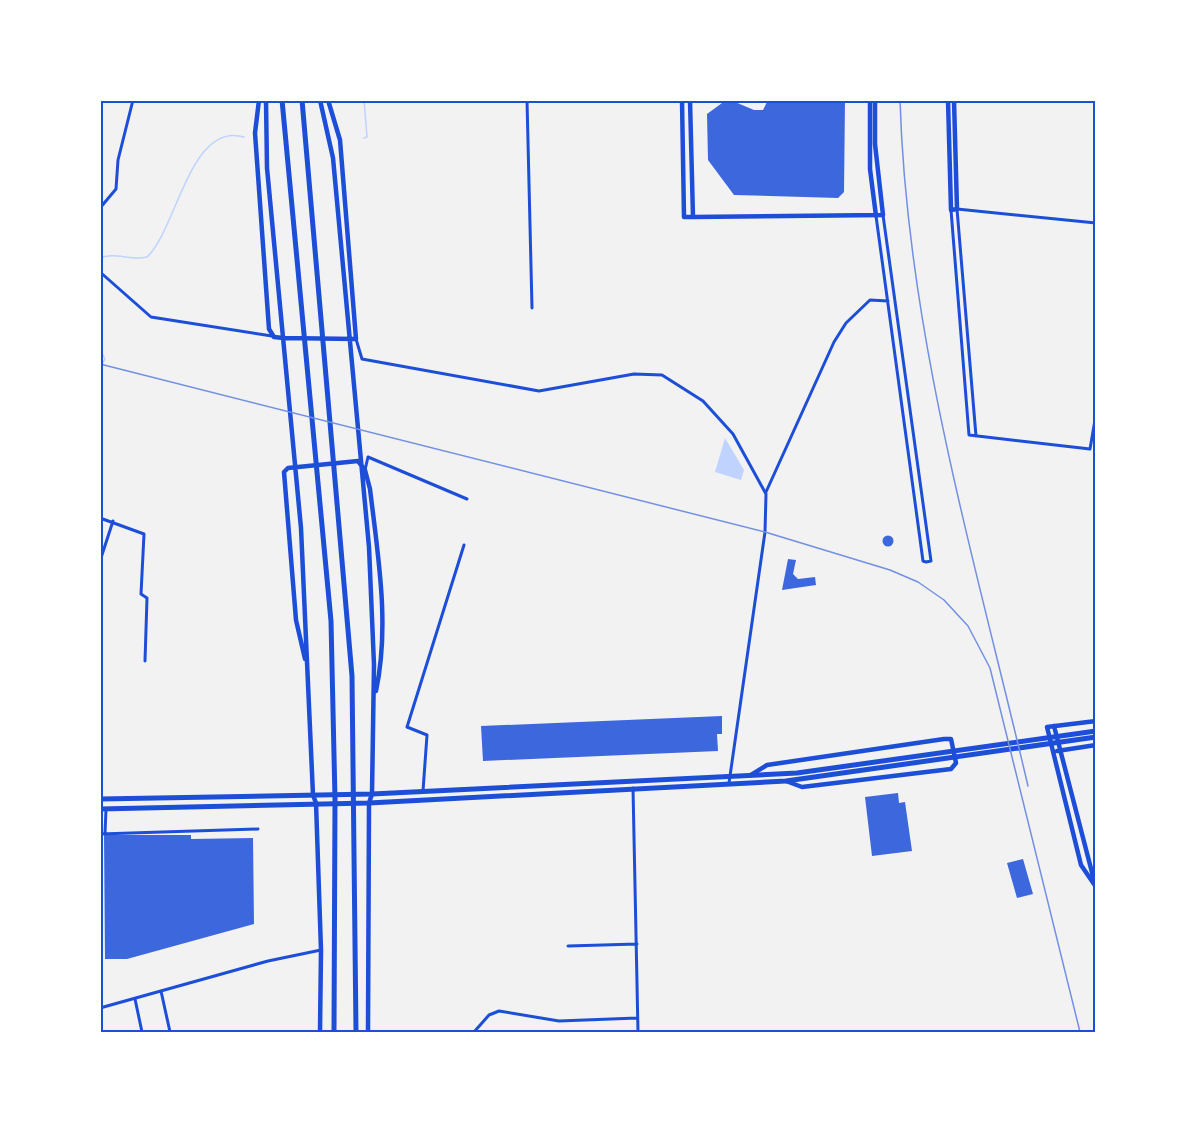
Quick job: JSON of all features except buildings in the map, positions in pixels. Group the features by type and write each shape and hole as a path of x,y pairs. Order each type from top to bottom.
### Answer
{"main road":[{"path":"259,100 255,133 269,329 274,337 356,339 340,140 328,100"},
{"path":"266,100 267,168 301,528 313,795 316,803 321,950 320,1032"},
{"path":"282,100 332,621 335,799 334,1032"},
{"path":"302,100 352,676 356,1032"},
{"path":"320,100 333,158 369,547 373,703 372,794 369,803 368,1032"},
{"path":"682,100 684,217 883,215 875,144 875,100"},
{"path":"690,100 693,217"},
{"path":"870,100 870,169 876,216"},
{"path":"948,100 954,209"},
{"path":"954,100 954,209"},
{"path":"308,670 296,620 284,472 288,468 358,461 365,470 376,534 383,619 382,664 373,703"},
{"path":"1095,721 1047,727 1051,751 1081,865 1095,886"},
{"path":"1054,726 1058,750 1095,886"},
{"path":"100,799 372,794 633,785 728,785 786,781 798,777 1095,731"},
{"path":"103,809 369,803 729,777 798,777 1095,737"},
{"path":"747,777 768,765 859,749 944,739 951,740 954,744 956,763 951,769 802,787 786,781"},
{"path":"1051,751 1095,745"}],"street":[{"path":"100,208 116,189 118,160 133,100"},
{"path":"527,100 532,308"},
{"path":"954,209 1095,224"},
{"path":"954,209 969,435 1090,449 1095,414"},
{"path":"954,209 976,436"},
{"path":"876,216 923,561 926,562 931,561 883,215"},
{"path":"100,272 151,317 274,337"},
{"path":"766,494 834,342 846,323 870,300 888,301"},
{"path":"356,339 362,359 539,391 634,374 662,375 703,401 723,420 761,481 766,494 765,532 728,785"},
{"path":"365,470 368,457 467,499"},
{"path":"100,518 144,534 141,594 147,598 145,661"},
{"path":"100,561 113,521"},
{"path":"423,791 427,735 407,727 464,545"},
{"path":"633,785 638,1032"},
{"path":"103,809 103,834 258,830"},
{"path":"568,946 637,944"},
{"path":"100,1008 268,961 321,950"},
{"path":"161,991 170,1032"},
{"path":"135,999 142,1032"},
{"path":"474,1032 489,1015 499,1011 559,1021 638,1018"}],"water":[{"path":"725,438 744,470 741,480 715,472"}],"waterway":[{"path":"364,100 367,137 364,138"},
{"path":"100,258 106,256 147,257 158,243 197,161 210,145 226,136 244,137"},
{"path":"100,349 105,359 100,367"}],"railway":[{"path":"900,100 905,187 930,360 966,531 1028,786"},
{"path":"100,364 765,532 890,570 918,582 944,600 968,626 990,668 1080,1032"}]}
